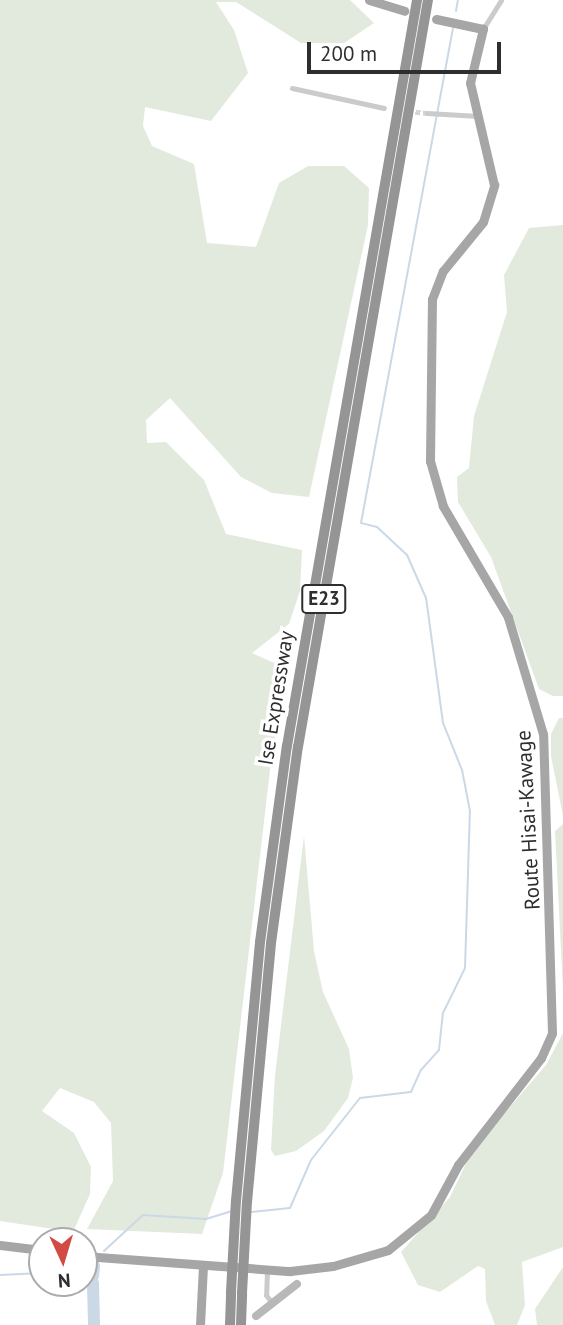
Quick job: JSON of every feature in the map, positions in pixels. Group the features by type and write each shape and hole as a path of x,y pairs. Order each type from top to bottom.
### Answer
{"highway":[{"name":"Ise Expressway","path":"230,1325 236,1293 260,942 287,746 417,0"},
{"name":"Ise Expressway","path":"242,1202 271,943 298,747 428,0"},
{"name":"Ise Expressway","path":"236,1293 241,1325"}],"main road":[{"path":"369,0 404,11"},
{"path":"436,19 483,29"},
{"name":"Route Hisai-Kawage","path":"98,1257 267,1269 314,1269 388,1250 415,1232 437,1205 480,1132 541,1058 552,1033 543,734 508,617 443,506 429,451 432,299 443,271 484,222 493,197 493,165 478,116 471,75 483,29"},
{"path":"0,1245 28,1249"},
{"path":"200,1325 203,1265"}],"street":[{"path":"483,29 501,0"},
{"path":"292,88 384,108"},
{"path":"427,113 478,116"},
{"path":"267,1269 266,1295 272,1303"},
{"path":"256,1316 297,1284"}],"shaded area":[{"path":"0,0 350,0 374,23 344,43 301,43 236,2 216,2 234,30 248,73 211,121 145,107 143,126 152,146 194,164 207,243 256,247 279,183 308,166 344,166 369,188 368,225 309,497 272,493 241,477 170,398 146,420 147,443 166,442 204,480 226,534 302,550 300,591 289,624 252,653 288,669 272,753 223,1173 202,1234 88,1227 113,1181 111,1123 94,1102 60,1088 42,1111 74,1133 91,1167 90,1194 75,1227 40,1227 0,1221"},
{"path":"563,225 563,696 553,696 539,689 491,557 458,502 457,477 469,468 474,416 507,312 504,275 529,228"},
{"path":"559,718 563,718 563,816 551,756 551,734"},
{"path":"563,824 563,990 555,831"},
{"path":"304,836 314,951 323,992 349,1049 353,1078 348,1098 324,1131 296,1151 275,1156 271,1150 275,1075"},
{"path":"563,1033 563,1247 522,1262 525,1305 517,1325 495,1325 486,1301 485,1269 478,1266 440,1292 418,1285 401,1252 450,1197 472,1151 546,1065"},
{"path":"563,1267 563,1325 537,1325 535,1309"}],"waterway":[{"path":"456,11 458,0"},
{"path":"252,1212 290,1208 311,1160 360,1098 411,1092 421,1070 439,1050 443,1013 465,968 470,811 462,770 443,723 426,598 407,555 377,527 361,523 453,28"},
{"path":"104,1251 143,1215 206,1219 233,1211"},
{"path":"0,1275 28,1274"},
{"path":"93,1297 94,1325"}],"tunnel":[{"path":"408,111 427,113"}]}
